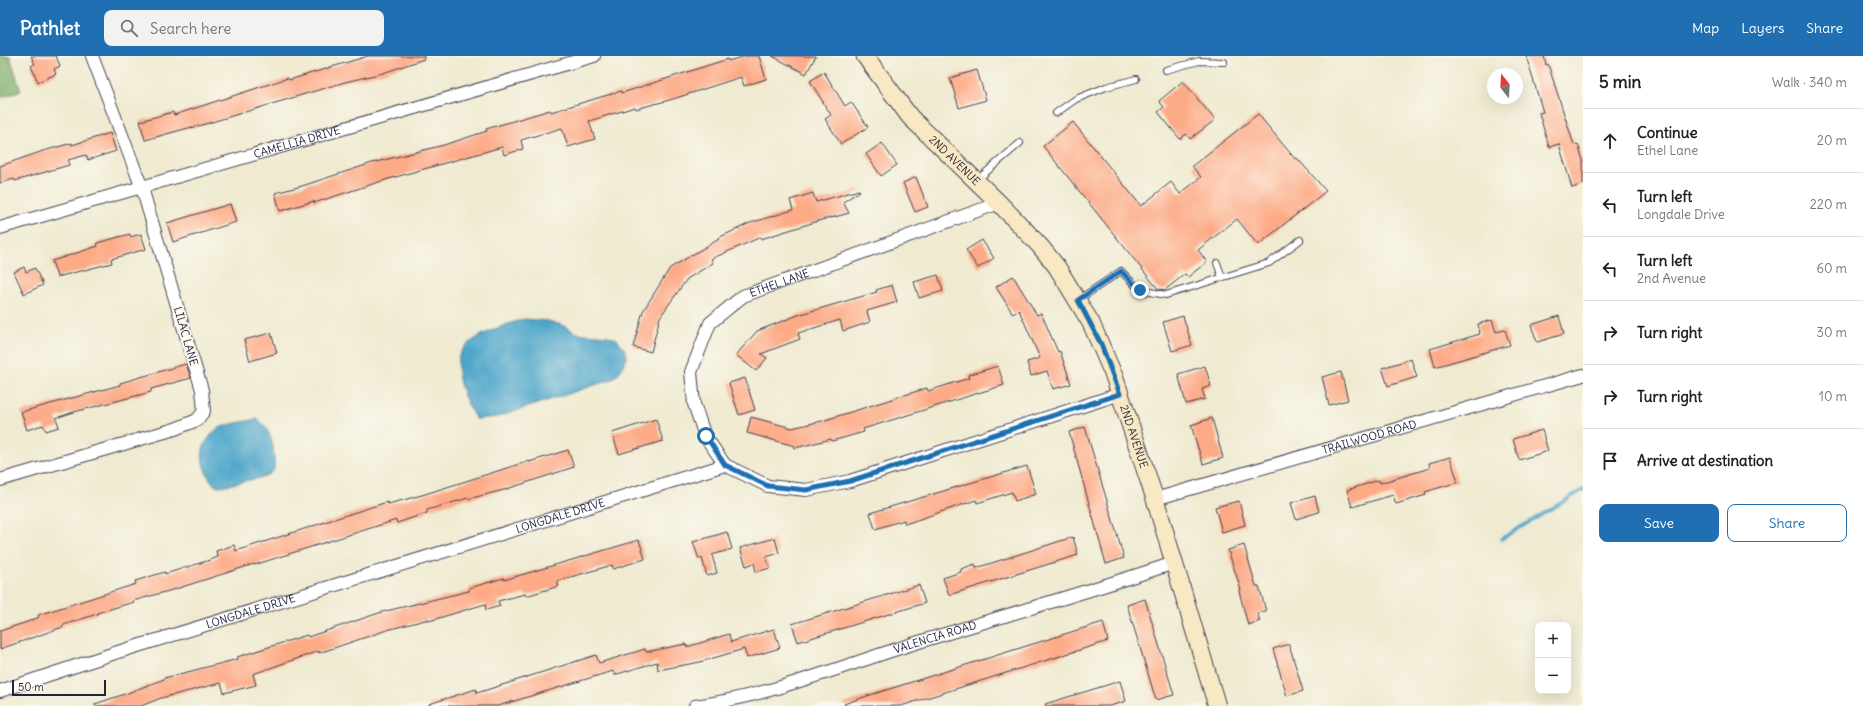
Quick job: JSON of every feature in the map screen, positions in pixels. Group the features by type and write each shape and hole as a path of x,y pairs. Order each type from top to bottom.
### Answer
{"street":[{"name":"LILAC LANE","path":"0,480 175,429 198,420 204,412 202,390 142,188 92,56"},
{"name":"CAMELLIA DRIVE","path":"0,228 142,188 561,60 594,56"},
{"name":"2ND AVENUE","path":"865,56 910,117 999,203 1057,267 1078,300 1101,344 1156,499 1217,706"},
{"name":"ETHEL LANE","path":"725,465 706,436 694,404 691,372 710,323 743,296 999,203"},
{"name":"TRAILWOOD ROAD","path":"1156,499 1583,375"},
{"path":"725,465 768,486 806,490 850,481 1120,394"},
{"name":"LONGDALE DRIVE","path":"0,691 118,652 725,465"},
{"name":"VALENCIA ROAD","path":"695,706 719,702 771,689 922,641 1104,586 1174,562"}],"lane":[{"path":"1166,70 1199,61 1224,62"},
{"path":"1056,113 1076,99 1136,79"},
{"path":"976,180 1020,143"},
{"path":"1078,300 1121,271 1140,290 1166,295 1269,263 1300,240"},
{"path":"1217,263 1222,277"}],"green space":[{"path":"0,56 10,56 21,91 0,98"}],"water":[{"path":"525,319 548,321 562,325 577,333 608,336 617,339 624,348 627,356 621,370 613,379 498,417 477,419 471,412 461,388 458,371 459,356 469,343 478,337 508,324"},
{"path":"257,419 267,429 270,435 274,456 274,470 267,475 258,478 225,486 215,486 211,481 203,463 202,456 205,444 217,429 232,424"}],"building":[{"path":"31,56 56,56 60,66 54,69 56,74 38,82 31,66 35,64"},
{"path":"368,56 424,56 424,59 383,73 345,82 192,128 145,140 140,121 173,112 174,115 288,78 289,80"},
{"path":"746,56 759,56 766,79 744,86 741,77 673,99 636,109 635,107 589,121 595,139 568,147 562,128 521,140 523,149 504,155 502,147 385,180 314,203 314,201 280,211 275,193 302,186 372,163 444,145 487,131 486,129 550,110 551,112 621,91 622,93 728,59 728,61"},
{"path":"772,56 816,56 806,74"},
{"path":"1526,56 1544,56 1546,65 1548,64 1574,145 1578,144 1583,161 1583,184 1572,188 1559,144 1549,147 1539,113 1543,112"},
{"path":"977,70 986,100 959,108 950,78"},
{"path":"824,72 845,106 851,102 868,127 841,144 825,119 831,115 810,81"},
{"path":"1183,81 1215,120 1190,139 1186,134 1180,139 1158,112 1164,107 1159,101"},
{"path":"1258,114 1295,159 1297,158 1326,191 1258,245 1237,219 1198,250 1207,262 1188,277 1185,274 1165,290 1158,289 1043,146 1073,122 1141,206 1171,182 1180,194 1201,177 1192,166"},
{"path":"110,133 116,151 88,160 86,155 68,160 69,165 15,181 14,179 0,183 0,166 43,151 72,143 72,145"},
{"path":"882,143 897,165 881,176 866,154"},
{"path":"916,177 928,207 915,212 903,183"},
{"path":"859,190 860,191 843,202 849,213 831,217 761,239 761,237 711,259 713,263 687,279 660,317 651,352 633,347 643,311 670,268 719,239 718,238 750,223 793,210 790,200 813,193 816,202"},
{"path":"230,204 236,222 173,242 167,223"},
{"path":"130,234 130,237 141,234 146,249 111,259 112,263 57,277 52,261 98,246 97,243"},
{"path":"982,240 994,258 978,268 966,250"},
{"path":"24,267 26,272 35,268 43,285 24,294 14,272"},
{"path":"938,275 943,291 919,298 914,282"},
{"path":"1013,276 1037,315 1041,313 1058,352 1060,351 1071,384 1053,389 1047,371 1031,376 1027,362 1040,358 1019,310 1013,314 996,287"},
{"path":"892,285 897,302 867,311 870,322 843,331 840,320 798,333 800,339 761,354 767,358 756,371 736,355 757,331 798,315 877,292 876,290"},
{"path":"1183,316 1192,345 1172,351 1163,322"},
{"path":"1559,316 1564,334 1537,342 1531,325"},
{"path":"1492,320 1496,332 1505,330 1510,345 1435,367 1430,349 1480,334 1478,324"},
{"path":"271,333 277,353 250,361 244,340"},
{"path":"1411,359 1417,377 1388,386 1382,368"},
{"path":"186,364 191,378 151,389 151,392 56,418 59,427 46,431 43,425 27,430 21,412 120,385 120,383"},
{"path":"998,366 1004,385 863,429 864,432 832,441 831,439 795,448 795,446 747,433 751,417 792,428 822,421 927,388 928,391 969,378 968,375"},
{"path":"1205,366 1211,386 1202,389 1205,399 1186,404 1178,374"},
{"path":"1341,372 1348,400 1329,405 1322,377"},
{"path":"745,378 755,410 739,415 729,383"},
{"path":"1212,418 1223,458 1203,464 1191,425"},
{"path":"656,419 663,441 619,454 612,433"},
{"path":"1085,427 1124,558 1106,564 1069,432"},
{"path":"1542,430 1548,451 1519,460 1513,439"},
{"path":"568,450 574,467 504,490 468,498 427,510 427,513 397,523 396,520 254,565 133,601 134,602 97,613 63,625 63,627 0,649 0,631 39,617 38,615 136,584 135,581 165,572 165,574 210,560 218,557 216,551 234,545 236,551 387,502 388,504 422,495"},
{"path":"1450,457 1458,482 1425,492 1426,495 1396,504 1393,495 1352,507 1347,490 1379,480 1380,483 1430,468 1429,463"},
{"path":"1027,466 1036,494 1015,501 1012,492 977,503 976,500 905,524 904,520 875,529 870,513"},
{"path":"1315,496 1319,512 1296,519 1291,503"},
{"path":"1239,501 1245,525 1222,532 1215,507"},
{"path":"727,532 732,549 712,555 717,573 707,576 702,558 699,559 693,542"},
{"path":"1073,537 1078,555 949,595 943,578 961,572 961,569 975,564 976,568"},
{"path":"775,538 779,553 766,557 770,568 756,572 754,563 746,566 740,548"},
{"path":"639,540 645,559 613,569 612,565 557,581 559,586 526,596 525,594 498,601 500,606 486,610 485,604 429,621 429,619 387,630 319,653 319,651 253,674 256,685 224,693 221,683 161,698 141,706 95,706 95,704 125,694 164,678 238,659 237,657 307,635 308,637 382,612 469,591 469,588 504,578 504,580"},
{"path":"1244,545 1256,586 1259,586 1266,611 1257,613 1260,621 1248,625 1239,591 1241,590 1228,550"},
{"path":"919,585 925,603 798,642 792,624"},
{"path":"1145,599 1174,695 1156,700 1127,605"},
{"path":"1103,622 1108,641 901,706 845,706 844,704 867,696"},
{"path":"774,629 780,648 747,658 744,649 700,662 658,670 657,662 614,675 613,671 498,706 429,706 429,704 476,689 477,693 596,655 599,663 645,649 646,652 686,644 687,647 729,634 731,642"},
{"path":"1289,644 1303,691 1287,696 1273,649"},
{"path":"1120,681 1126,701 1110,706 1046,706 1045,704"}],"waterway":[{"path":"1501,539 1583,490"}],"route":[{"path":"706,436 725,465 768,486 806,490 850,481 1120,394 1101,344 1078,300 1121,271 1140,290"}]}
